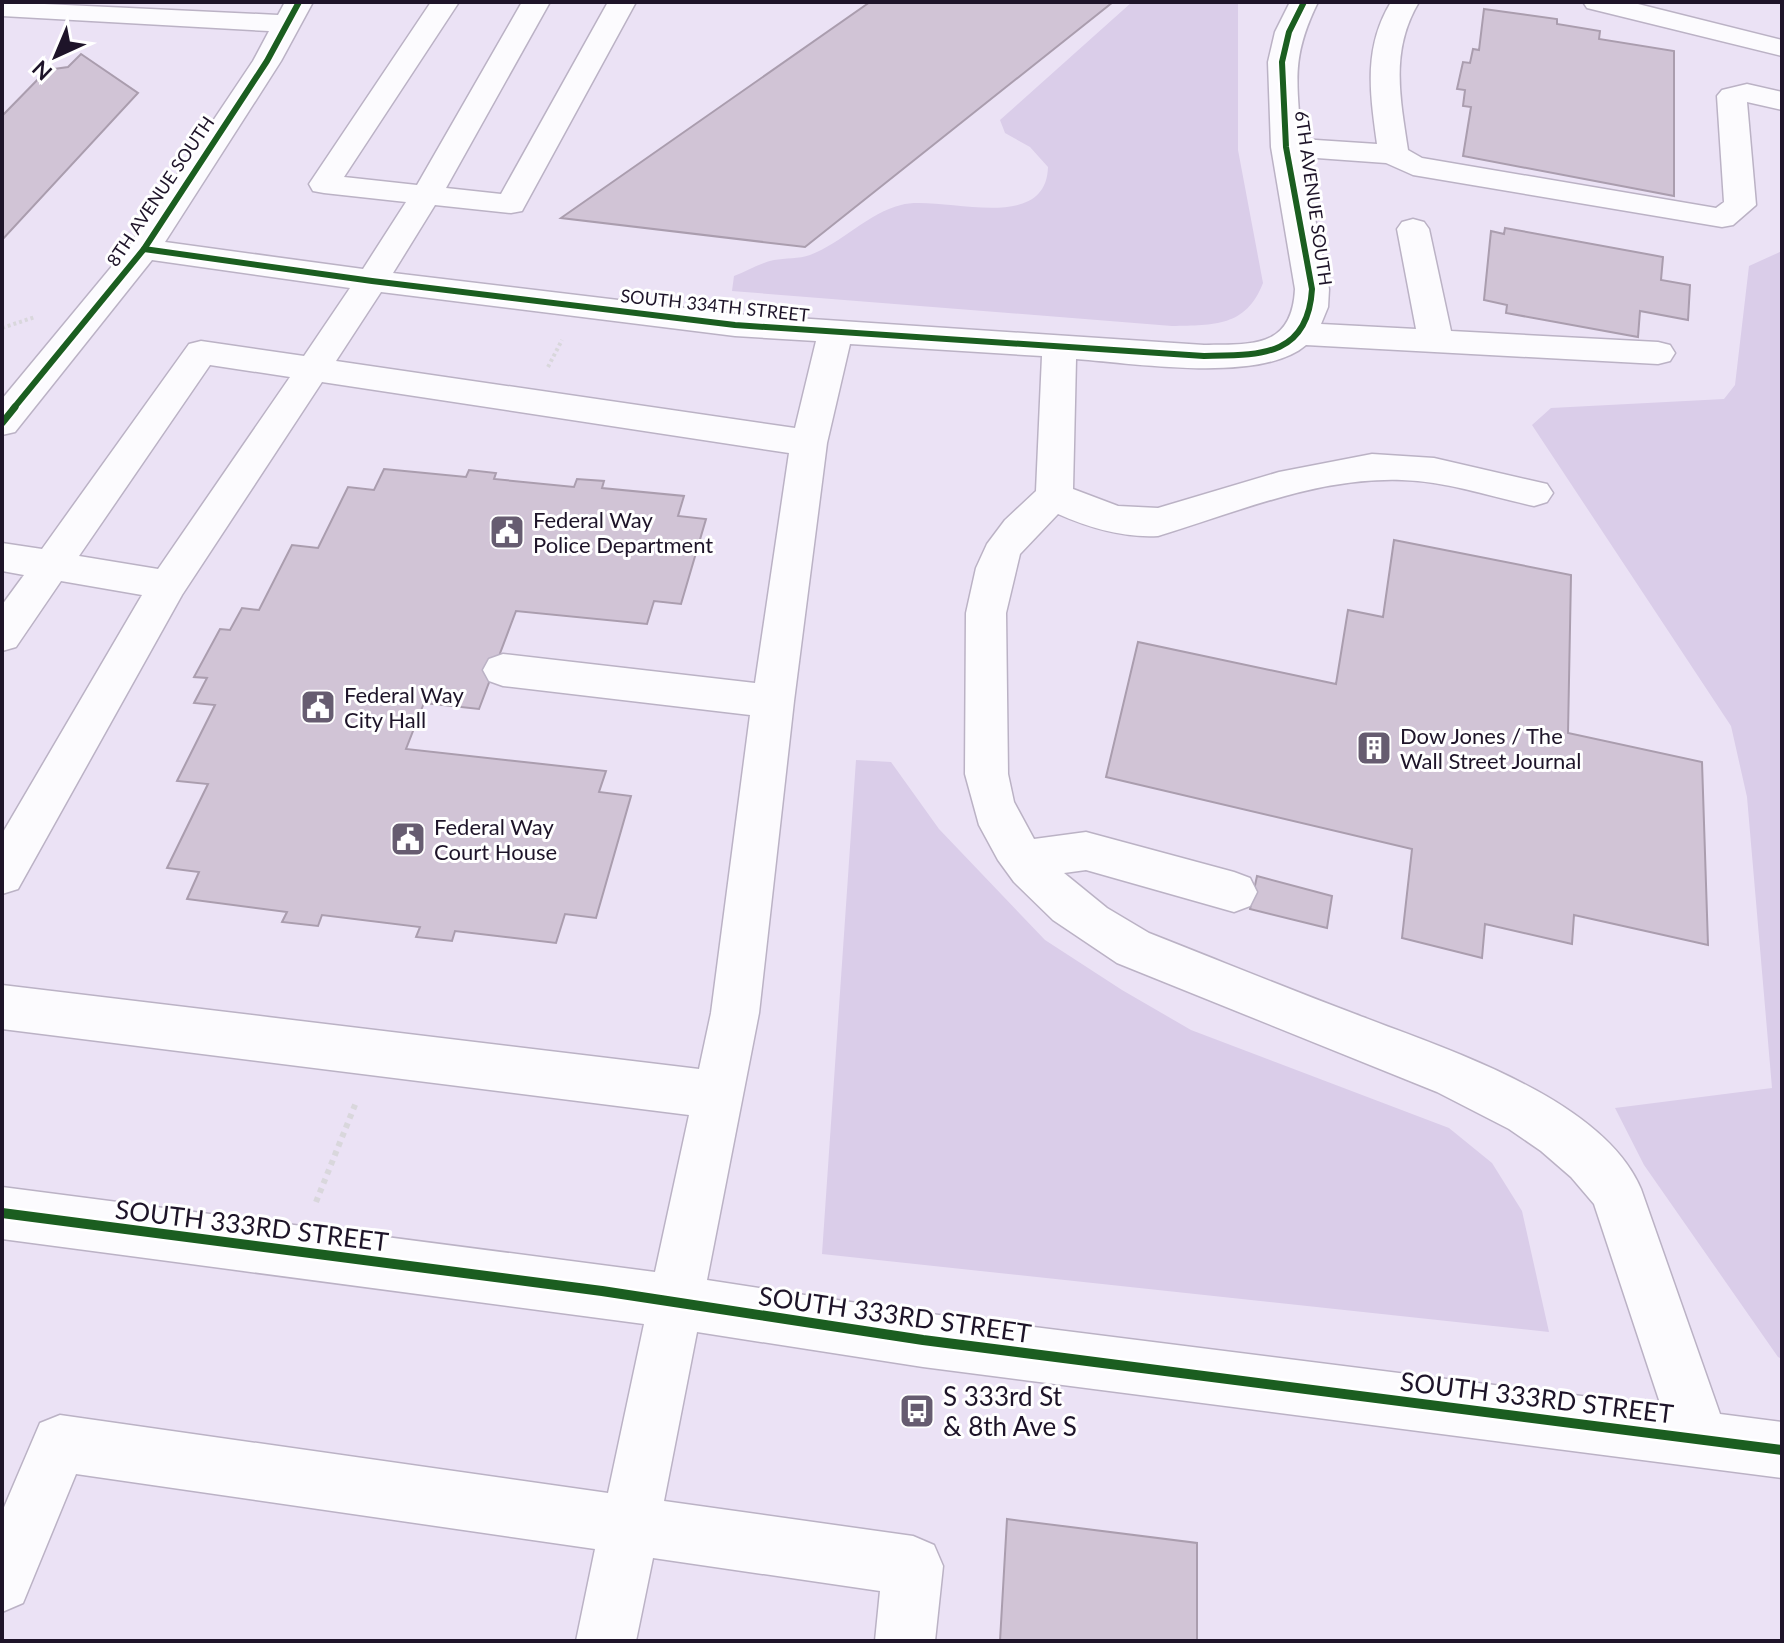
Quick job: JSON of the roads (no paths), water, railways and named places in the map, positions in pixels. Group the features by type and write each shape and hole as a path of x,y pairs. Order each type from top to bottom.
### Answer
{"street":[{"path":"445,2 324,184 511,204 622,2"},
{"path":"2,875 168,585 372,281 426,195 536,2"},
{"name":"6TH AVENUE SOUTH","path":"1292,340 1311,307 1312,289 1286,147 1282,62 1289,32 1304,2"},
{"path":"1393,154 1382,65 1390,26 1405,2"},
{"path":"1597,2 1720,22 1782,48"},
{"path":"2,8 294,13"},
{"name":"8TH AVENUE SOUTH","path":"2,423 144,249 294,13"},
{"path":"1286,147 1393,154 1413,166 1722,218 1740,205 1732,96 1747,93 1782,101"},
{"path":"1413,229 1436,342"},
{"name":"SOUTH 334TH STREET","path":"144,249 721,324 835,333 1059,348 1232,355 1269,352 1292,340 1436,342 1658,353"},
{"path":"606,1641 735,1013 773,701 809,443 835,333"},
{"path":"1059,348 1054,496 1017,530 1001,555 986,614 987,769 992,802 1005,830 1025,859 1072,909 1123,943 1483,1088 1571,1141 1596,1164 1615,1189 1700,1438"},
{"path":"2,636 201,352 809,443"},
{"path":"1054,496 1088,512 1136,524 1158,522 1329,473 1369,467 1405,467 1534,493"},
{"path":"2,557 168,585"},
{"path":"503,670 773,701"},
{"path":"1025,859 1086,851 1234,892"},
{"path":"2,1007 720,1095"},
{"name":"SOUTH 333RD STREET","path":"2,1213 677,1302 923,1340 1782,1450"},
{"path":"2,1582 60,1443 913,1566 905,1641"}],"place":[{"name":"Federal Way Police Department","path":"507,532"},
{"name":"Federal Way City Hall","path":"318,707"},
{"name":"Dow Jones / The Wall Street Journal","path":"1374,748"},
{"name":"Federal Way Court House","path":"408,839"},
{"name":"S 333rd St & 8th Ave S","path":"917,1411"}]}
